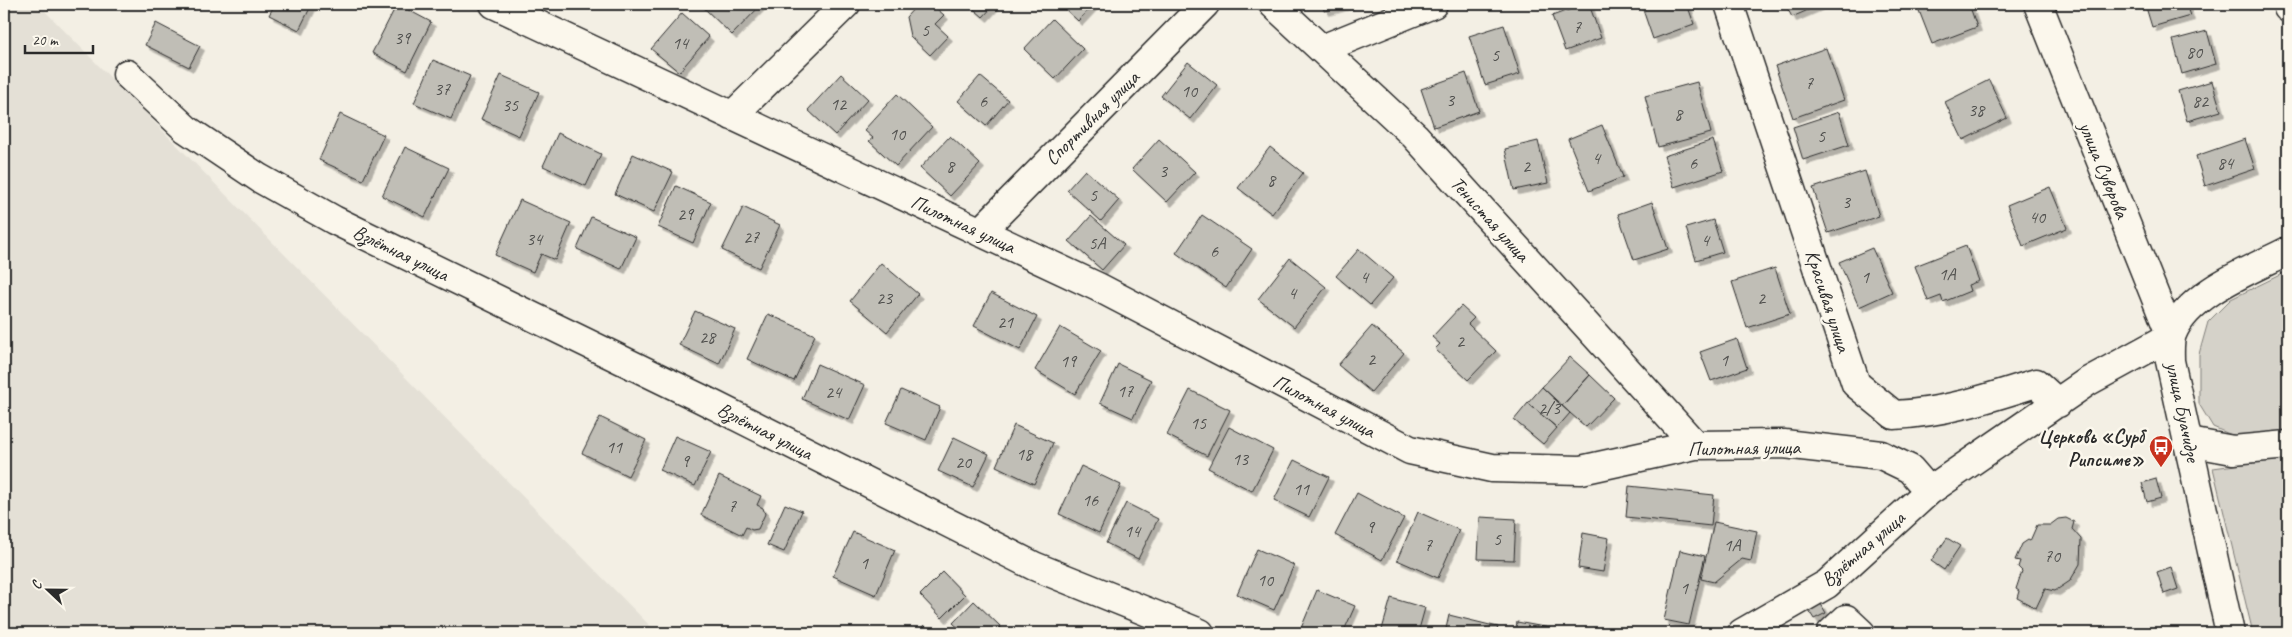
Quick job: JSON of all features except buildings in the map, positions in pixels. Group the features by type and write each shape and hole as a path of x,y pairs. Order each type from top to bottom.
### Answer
{"street":[{"name":"Пилотная улица","path":"494,4 1098,287 1410,450 1492,468 1581,470 1696,445 1784,444 1881,455 1910,469 1929,491"},
{"name":"Спортивная улица","path":"980,232 1204,4"},
{"name":"Тенистая улица","path":"1273,4 1415,136 1696,445"},
{"path":"1322,49 1433,4"},
{"name":"Красивая улица","path":"1729,4 1856,384 1894,416 1924,414 1953,408 2036,383 2058,403"},
{"name":"улица Суворова","path":"2038,4 2171,336"},
{"path":"2287,4 2288,8"},
{"path":"732,116 839,6"},
{"name":"Взлётная улица","path":"127,74 186,129 260,178 334,220 700,398 1034,566 1200,633"},
{"name":"улица Буачидзе","path":"2230,633 2170,361 2171,336 2184,313 2206,294 2288,251"},
{"path":"1929,491 2087,382 2171,336"},
{"path":"2189,442 2233,450 2288,445"},
{"name":"Взлётная улица","path":"1742,633 1827,584 1929,491"},
{"path":"1820,588 1846,628"}],"shaded area":[{"path":"4,4 38,4 657,633 4,633"},
{"path":"2288,271 2288,436 2236,437 2213,427 2199,404 2199,354 2208,322 2231,299"},
{"path":"2288,458 2288,633 2253,633 2213,468"}],"place":[{"name":"Церковь «Сурб Рипсиме»","path":"2161,468"}]}
